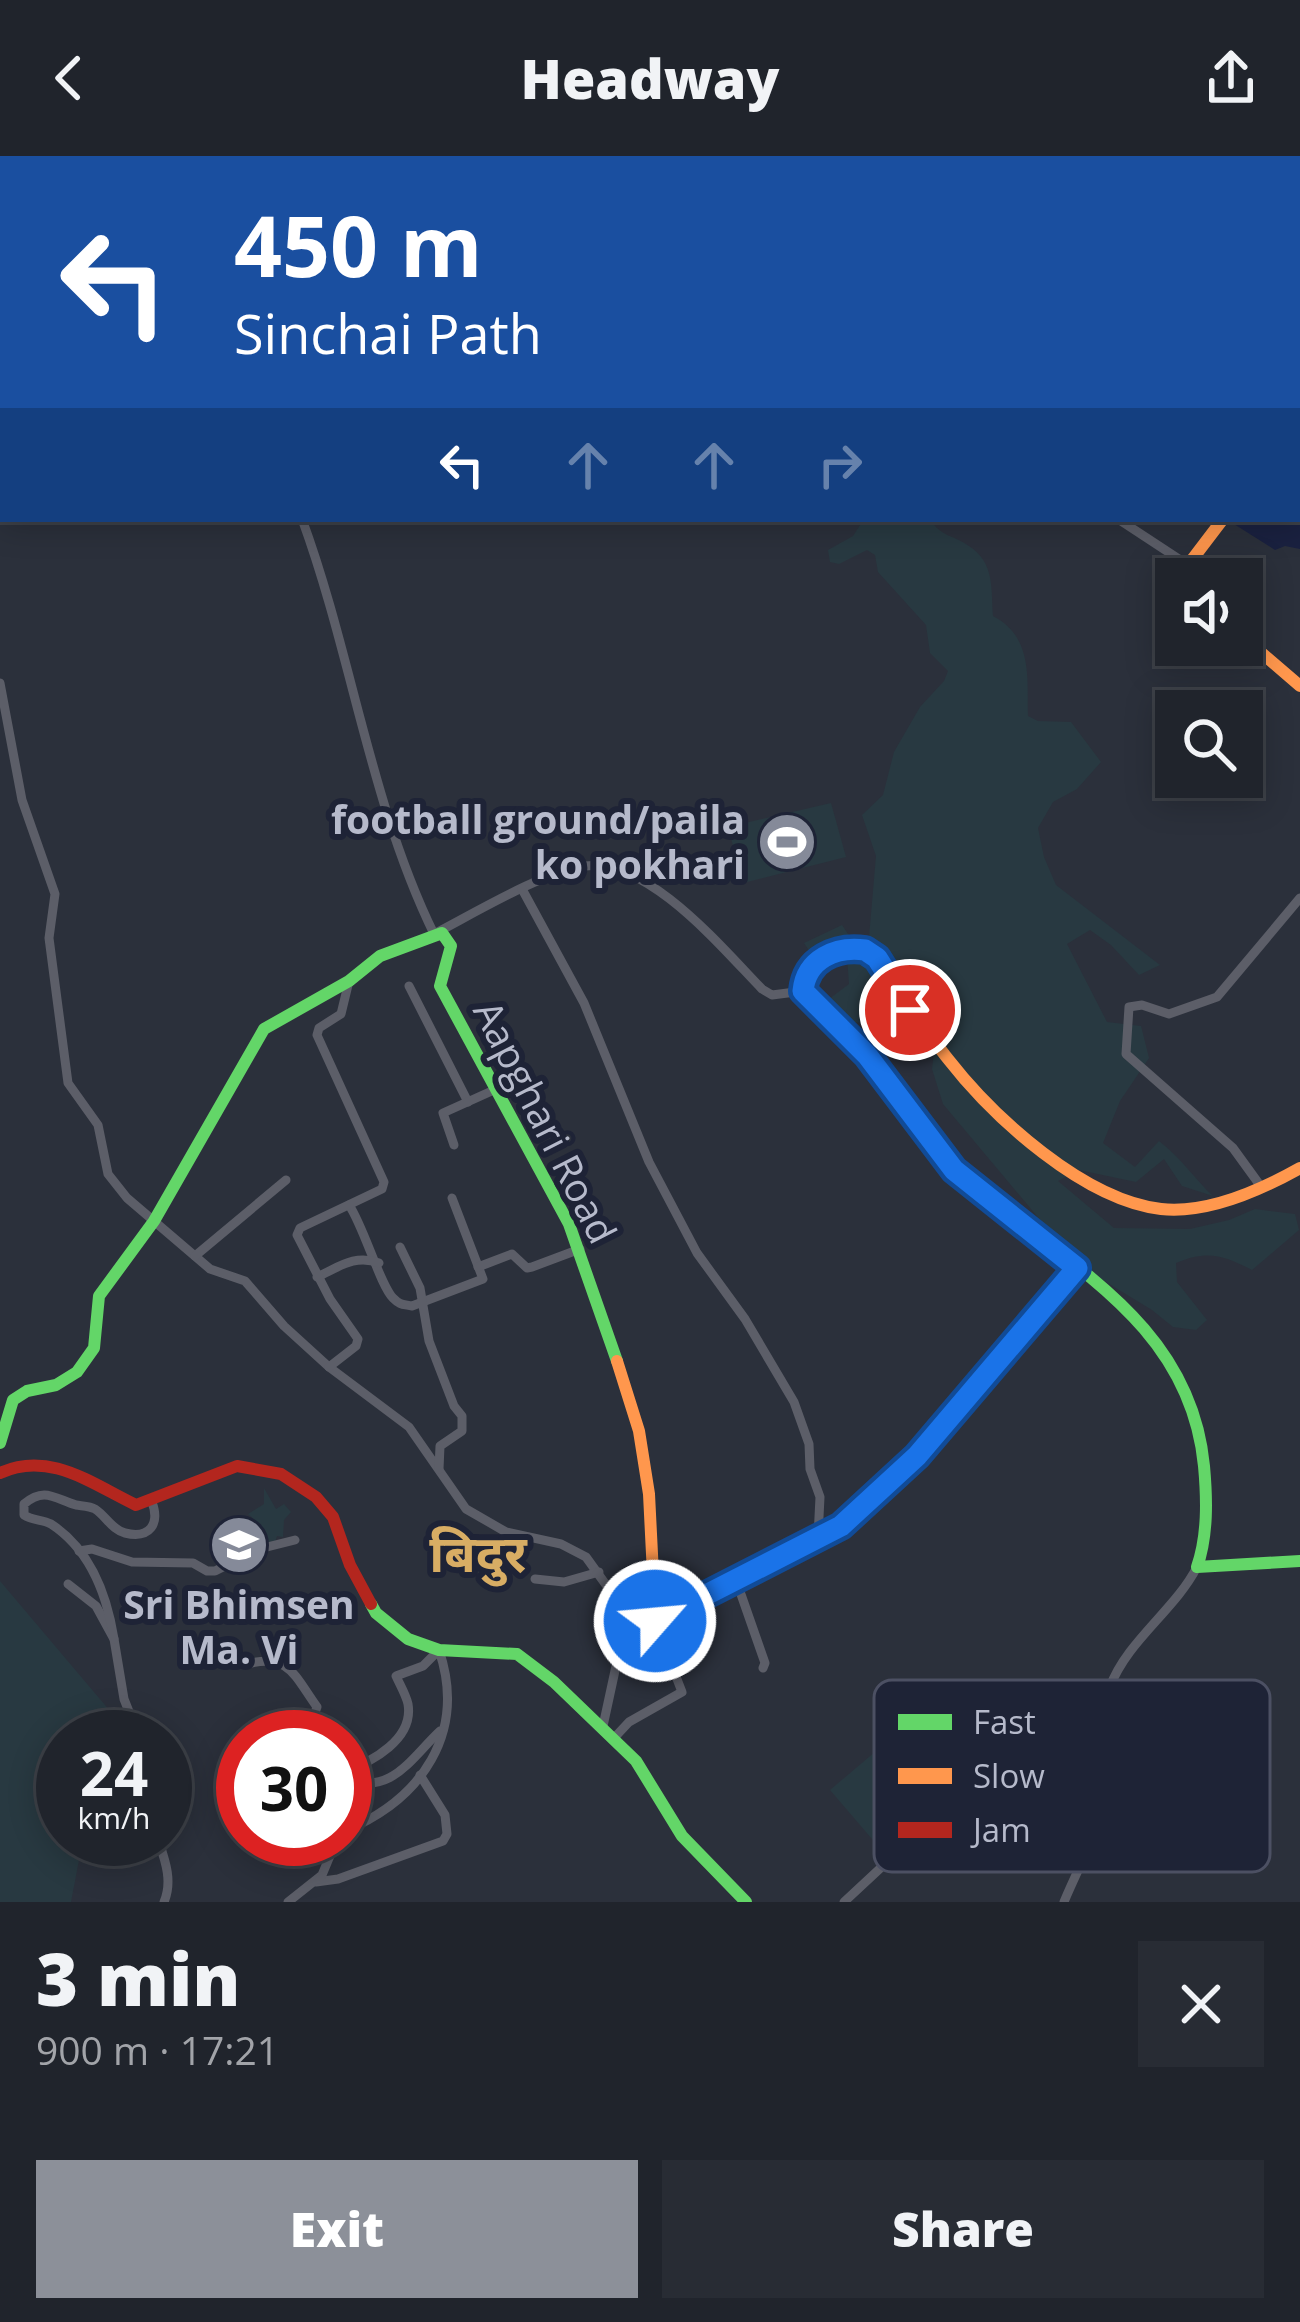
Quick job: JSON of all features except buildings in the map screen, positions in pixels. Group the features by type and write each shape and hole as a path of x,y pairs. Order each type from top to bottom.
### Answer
{"street":[{"path":"303,522 386,813 434,934"},
{"path":"1123,522 1177,558"},
{"path":"1192,558 1221,522"},
{"path":"1263,654 1300,686"},
{"path":"0,683 22,800 55,894 49,938 68,1083 98,1125 108,1174 210,1269 244,1280 329,1367 409,1427 466,1509 506,1532 578,1549 599,1572 621,1622 603,1726"},
{"path":"0,1443 13,1400 77,1372 94,1348 99,1295 154,1221 264,1029 349,981 380,956 522,889 584,866 616,868 635,874 772,995 803,991"},
{"path":"522,889 584,1003 649,1162 697,1253 745,1319 794,1402 820,1497 818,1537"},
{"path":"1263,1190 1233,1148 1126,1054 1125,1026 1129,1006 1169,1014 1217,998 1300,898"},
{"name":"Aapghari Road","path":"434,934 442,933 450,940 452,952 439,974 440,986 580,1249 639,1431 649,1494 653,1574 649,1602 655,1621"},
{"path":"803,991 812,965 826,954 865,950 877,958 910,1010 990,1109 1068,1168 1144,1206 1168,1210 1263,1190 1300,1168"},
{"path":"329,1367 356,1346 358,1339 317,1277 297,1235 300,1228 382,1189 384,1182 317,1034 341,1014 349,981"},
{"path":"409,986 468,1102"},
{"path":"803,991 867,1055 954,1170 1154,1335 1190,1391 1207,1467 1204,1550 1188,1586 1114,1680"},
{"path":"454,1145 443,1113 494,1090"},
{"path":"195,1256 286,1180"},
{"path":"349,1204 394,1299 412,1306 483,1279 452,1198"},
{"path":"400,1247 424,1302 429,1342 463,1424 462,1431 440,1446 440,1469"},
{"path":"478,1267 512,1254 527,1268 580,1249"},
{"path":"317,1277 351,1260 366,1258 379,1264"},
{"path":"655,1621 841,1526 917,1456 1077,1268"},
{"path":"0,1473 7,1467 40,1463 97,1484 136,1505 237,1466 281,1474 316,1497 332,1517 376,1613 408,1639 439,1650 517,1654 615,1737 636,1761 682,1836 746,1902"},
{"path":"128,1710 107,1600 79,1551 50,1524 24,1515 24,1504 36,1494 51,1494 94,1508 119,1532 132,1534 146,1533 155,1526 152,1502"},
{"path":"79,1551 92,1549 132,1562 193,1563 215,1571 260,1549 295,1540"},
{"path":"1197,1567 1300,1561"},
{"path":"535,1580 564,1582 599,1572"},
{"path":"736,1580 763,1668"},
{"path":"68,1584 96,1606 114,1639"},
{"path":"615,1737 629,1722 682,1692 648,1604 621,1622"},
{"path":"372,1817 391,1806 436,1751 451,1695 439,1650"},
{"path":"372,1758 402,1732 408,1705 397,1676 423,1666 439,1650"},
{"path":"247,1664 271,1658 282,1661 316,1710"},
{"path":"372,1784 404,1771 444,1727"},
{"path":"288,1902 316,1882 338,1879 442,1841 447,1834 445,1815 420,1775"},
{"path":"164,1902 169,1891 166,1866"},
{"path":"316,1882 324,1866"},
{"path":"844,1902 876,1872"},
{"path":"1064,1902 1076,1872"}],"shaded area":[{"path":"862,522 932,522 977,553 990,577 993,616 1015,635 1025,659 1028,716 1071,722 1101,762 1077,789 1053,802 1038,828 1056,885 1160,965 1139,975 1090,930 1067,944 1107,1022 1141,1026 1149,1058 1120,1101 1103,1143 1135,1167 1159,1141 1213,1196 1182,1186 1164,1159 1136,1182 1079,1170 1058,1181 1114,1228 1190,1229 1255,1209 1295,1214 1299,1230 1252,1270 1215,1256 1176,1263 1177,1282 1207,1320 1196,1330 1173,1327 1101,1279 1057,1240 943,1104 932,1069 935,1044 900,1015 840,1021 829,999 849,984 847,957 814,958 804,943 842,925 852,940 869,937 876,856 862,815 883,795 894,752 948,671 930,653 926,625 878,572 875,555 867,550 839,564 830,562 828,550 853,536"},
{"name":"football ground/paila ko pokhari","path":"831,803 846,857 743,883 728,827"},
{"path":"264,1488 276,1509 284,1504 291,1512 284,1520 283,1537 277,1536 268,1545 248,1514 264,1504"},
{"path":"0,1581 109,1710 36,1710 36,1866 78,1866 71,1902 0,1902"},
{"path":"874,1753 874,1841 830,1790"}],"water":[{"path":"1231,522 1300,522 1300,549 1275,550"}],"traffic: fast":[{"path":"0,1443 13,1400 77,1372 94,1348 99,1296 154,1221 264,1029 349,981 380,956 442,933 451,946 440,986 569,1224 617,1361"},
{"path":"957,1173 1113,1297 1174,1370 1194,1415 1204,1466 1206,1517 1197,1567 1300,1561"},
{"path":"371,1604 408,1639 439,1650 517,1654 554,1682 636,1761 682,1836 746,1902"}],"traffic: slow":[{"path":"1193,558 1221,522"},
{"path":"1263,654 1300,686"},
{"path":"957,1173 868,1055 803,991 811,971 825,958 865,950 990,1106 1043,1153 1102,1190 1132,1202 1179,1210 1251,1192 1300,1168"},
{"path":"617,1361 639,1431 649,1494 653,1574 649,1602 655,1620"}],"traffic: jam":[{"path":"0,1473 18,1467 53,1467 136,1505 237,1466 281,1474 316,1497 333,1517 350,1565 371,1604"}],"place":[{"name":"football ground/paila ko pokhari","path":"787,842"},
{"name":"Sri Bhimsen Ma. Vi","path":"239,1545"}],"district":[{"name":"बिदुर","path":"478,1554"}],"route":[{"path":"655,1621 841,1526 917,1456 1077,1268 954,1170 867,1055 803,991 804,979 826,954 865,950 877,958 910,1010"}]}
